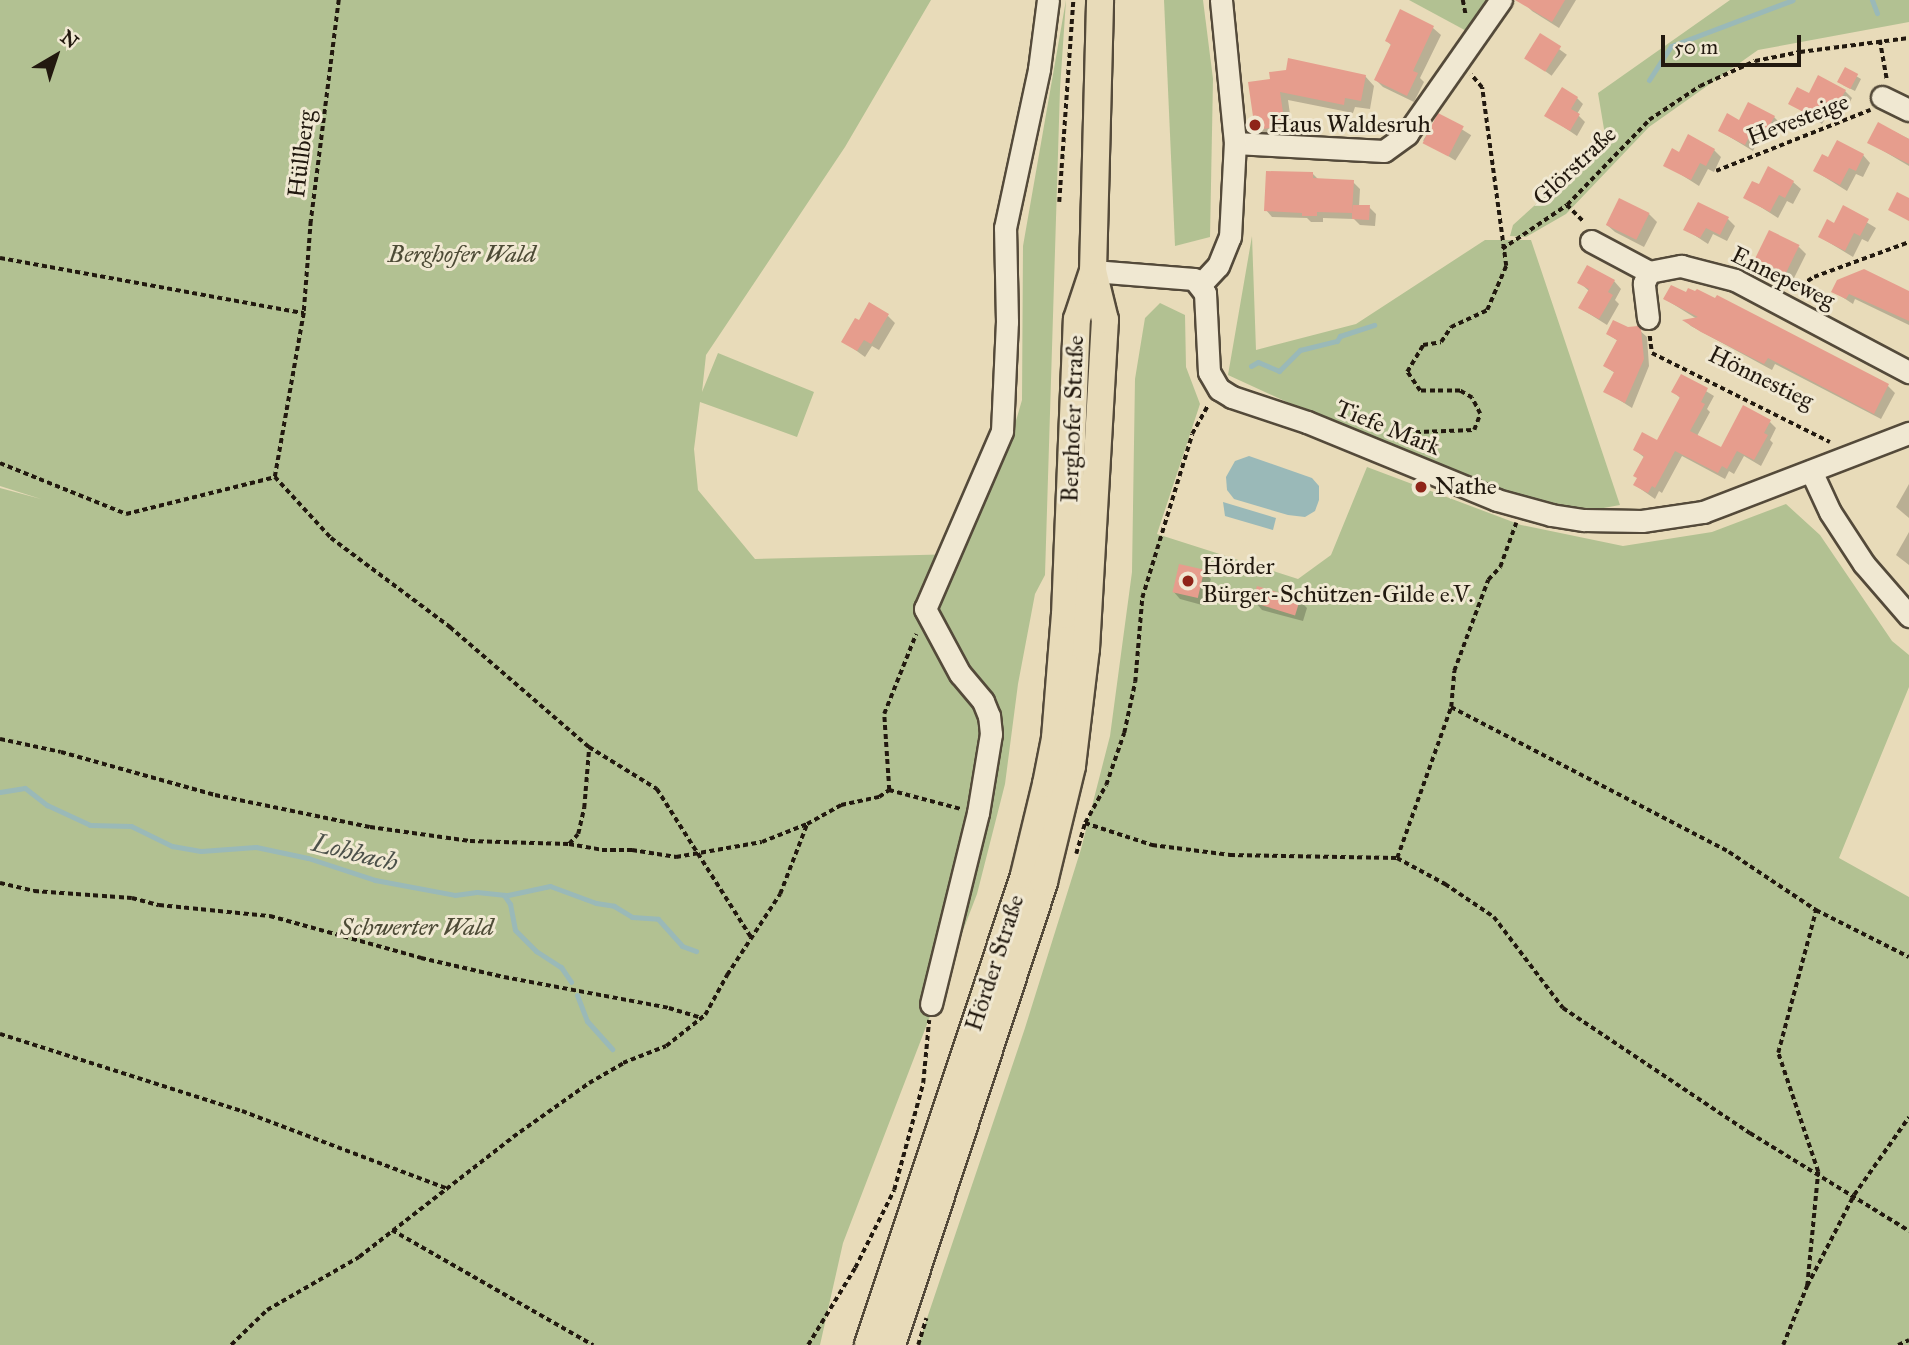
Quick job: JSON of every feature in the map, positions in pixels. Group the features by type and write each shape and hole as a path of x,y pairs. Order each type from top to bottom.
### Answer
{"main road":[{"name":"Berghofer Straße","path":"1078,570 1105,320 1093,271 1100,0"},
{"name":"Hörder Straße","path":"868,1345 1024,874 1055,738 1078,570"},
{"name":"Hörder Straße","path":"892,1345 1055,843 1080,710 1078,570"}],"street":[{"path":"931,1004 978,813 990,734 989,716 983,701 960,674 925,609 1002,431 1007,322 1005,228 1039,69 1048,0"},
{"path":"1200,285 1219,266 1226,252 1235,143 1221,0"},
{"path":"1235,143 1384,151 1407,134 1502,0"},
{"path":"1591,241 1649,272 1644,283 1648,318"},
{"name":"Ennepeweg","path":"1649,272 1681,266 1735,281 1909,372"},
{"path":"1093,271 1188,277 1200,285 1205,293 1207,306 1209,372 1219,389"},
{"name":"Tiefe Mark","path":"1219,389 1232,397 1307,422 1518,507 1584,520 1673,518 1703,512 1909,433"},
{"path":"1811,471 1830,512 1864,564 1909,616"}],"path":[{"name":"Hüllberg","path":"275,477 304,313 311,221 340,0"},
{"path":"1059,202 1073,0"},
{"name":"Glörstraße","path":"1501,250 1567,205 1648,120 1700,86 1755,61 1880,40 1909,38"},
{"path":"1880,40 1892,97"},
{"path":"1381,453 1390,433 1474,430 1480,414 1472,398 1460,391 1420,391 1407,372 1423,345 1441,342 1451,327 1487,310 1506,266 1501,250 1482,88 1472,76 1469,46"},
{"name":"Hevesteige","path":"1716,171 1892,97"},
{"path":"1799,284 1909,242"},
{"path":"0,258 304,313"},
{"name":"Hönnestieg","path":"1651,346 1652,353 1854,453"},
{"path":"1219,389 1192,434 1184,459 1142,598 1135,682 1124,733 1106,785 1085,823 1152,845 1230,855 1397,858 1444,884 1494,917 1563,1009 1749,1133 1818,1172 1909,1231"},
{"path":"0,463 126,514 275,477 331,538 450,627 589,747 657,789 751,937"},
{"path":"1397,858 1451,707 1454,671 1488,580 1500,567 1514,530 1518,507"},
{"path":"889,790 884,714 925,609"},
{"path":"1451,707 1729,852 1816,910 1909,957"},
{"path":"0,739 61,752 215,795 370,827 470,841 569,844 676,857 762,842 807,824 841,804 879,797 889,790 978,813"},
{"path":"569,844 578,834 584,808 589,747"},
{"path":"231,1345 267,1310 359,1257 446,1188 468,1175 513,1137 589,1083 623,1063 666,1046 701,1018 780,894 807,824"},
{"path":"0,883 34,891 132,898 159,905 270,916 421,958 531,983 669,1008 701,1018"},
{"path":"1807,1286 1818,1172 1778,1054 1816,910"},
{"path":"808,1345 855,1268 894,1191 923,1083 931,1004"},
{"path":"0,1034 242,1111 446,1188"},
{"path":"1783,1345 1807,1286 1854,1195 1909,1117"},
{"path":"392,1230 593,1345"},
{"path":"1898,1345 1909,1340"}],"green space":[{"name":"Schwerter Wald","path":"0,0 931,0 845,147 706,355 702,392 718,353 814,392 797,437 700,402 694,449 698,490 755,559 961,554 1007,452 1022,400 1023,246 1066,0 1060,89 1045,575 1035,594 1018,684 1005,784 977,894 843,1243 820,1345 0,1345 0,488 41,499 0,486"},
{"path":"1164,0 1203,0 1213,79 1210,237 1175,246"},
{"path":"1409,0 1490,0 1472,34"},
{"path":"1730,0 1909,0 1909,22 1758,50 1649,127 1566,214 1526,237 1510,236 1513,225 1606,141 1598,93"},
{"path":"1252,236 1256,350 1356,324 1485,240 1531,240 1620,505 1587,511 1481,485 1365,438 1228,375"},
{"path":"1160,303 1185,315 1186,367 1200,404 1157,534 1298,579 1331,555 1367,467 1521,525 1623,546 1712,532 1786,504 1820,535 1892,641 1909,655 1909,687 1839,858 1909,897 1909,1345 918,1345 1025,1028 1081,849 1110,736 1132,572 1135,379 1145,318"}],"water":[{"path":"1249,456 1312,478 1319,486 1319,500 1315,511 1305,517 1288,515 1234,499 1227,490 1226,477 1235,461"},
{"path":"1223,502 1276,518 1273,530 1225,516"}],"building":[{"path":"1515,0 1565,0 1552,22"},
{"path":"1400,9 1434,26 1413,71 1418,73 1407,96 1374,80 1391,44 1385,41"},
{"path":"1540,33 1561,46 1545,72 1524,58"},
{"path":"1288,58 1366,75 1361,101 1345,98 1344,105 1280,92 1285,126 1255,130 1248,82 1270,79 1269,72 1286,70"},
{"path":"1845,67 1858,74 1850,89 1837,82"},
{"path":"1818,75 1846,90 1836,107 1824,101 1815,118 1788,104 1797,87 1809,93"},
{"path":"1562,87 1578,97 1571,109 1580,114 1570,131 1544,116"},
{"path":"1748,102 1775,116 1765,133 1754,127 1745,145 1718,131 1727,113 1739,120"},
{"path":"1438,113 1464,126 1448,156 1423,143"},
{"path":"1878,122 1909,139 1909,164 1867,143"},
{"path":"1688,134 1715,149 1706,166 1700,163 1691,180 1663,166 1672,148 1679,152"},
{"path":"1837,140 1864,154 1856,171 1849,168 1840,185 1813,171 1822,154 1828,157"},
{"path":"1768,166 1794,181 1785,198 1779,195 1770,212 1743,198 1752,181 1759,184"},
{"path":"1266,171 1313,172 1313,178 1354,180 1352,213 1317,212 1317,216 1302,216 1302,213 1264,211"},
{"path":"1897,192 1909,198 1909,221 1888,210"},
{"path":"1619,198 1650,213 1636,240 1606,225"},
{"path":"1698,202 1729,217 1720,235 1706,228 1700,238 1683,230"},
{"path":"1353,205 1370,205 1369,220 1352,219"},
{"path":"1843,205 1869,219 1860,236 1854,233 1845,251 1818,237 1827,219 1834,223"},
{"path":"1769,230 1800,245 1786,274 1755,259"},
{"path":"1587,265 1615,280 1608,292 1613,295 1599,319 1578,308 1589,289 1577,283"},
{"path":"1864,269 1909,291 1909,321 1849,294 1846,299 1831,292 1837,280"},
{"path":"1671,285 1686,292 1688,288 1695,291 1697,289 1715,298 1717,295 1889,384 1874,414 1768,358 1764,364 1682,320 1698,317 1663,299"},
{"path":"869,302 889,314 871,344 864,340 857,351 841,342 855,318 859,320"},
{"path":"1613,320 1641,329 1644,359 1625,403 1603,392 1614,372 1603,366 1617,340 1606,334"},
{"path":"1681,374 1708,388 1701,402 1705,404 1690,431 1721,447 1743,405 1771,420 1764,433 1768,435 1754,460 1737,451 1727,469 1722,466 1718,473 1675,451 1655,488 1652,486 1648,493 1633,485 1637,478 1633,476 1644,456 1633,450 1642,432 1657,440 1680,397 1671,392"},
{"name":"Hörder Bürger-Schützen-Gilde e.V.","path":"1179,564 1204,570 1198,598 1172,592"},
{"path":"1257,586 1300,599 1295,615 1252,602"}],"waterway":[{"path":"1649,80 1671,46 1793,0"},
{"path":"1872,0 1877,13"},
{"path":"1251,366 1258,362 1279,371 1300,350 1337,341 1340,336 1374,325"},
{"name":"Lohbach","path":"0,792 25,788 47,805 90,825 131,826 172,846 201,851 256,847 308,858 375,880 455,895 477,892 508,895 550,886 596,903 614,906 632,917 658,919 682,946 696,951"},
{"path":"504,895 510,904 515,930 536,951 561,967 571,982"},
{"path":"577,995 587,1021 612,1049"}],"place":[{"name":"Haus Waldesruh","path":"1255,125"},
{"name":"Nathe","path":"1421,487"},
{"name":"Hörder Bürger-Schützen-Gilde e.V.","path":"1188,581"}],"park label":[{"name":"Berghofer Wald","path":"462,255"}]}
